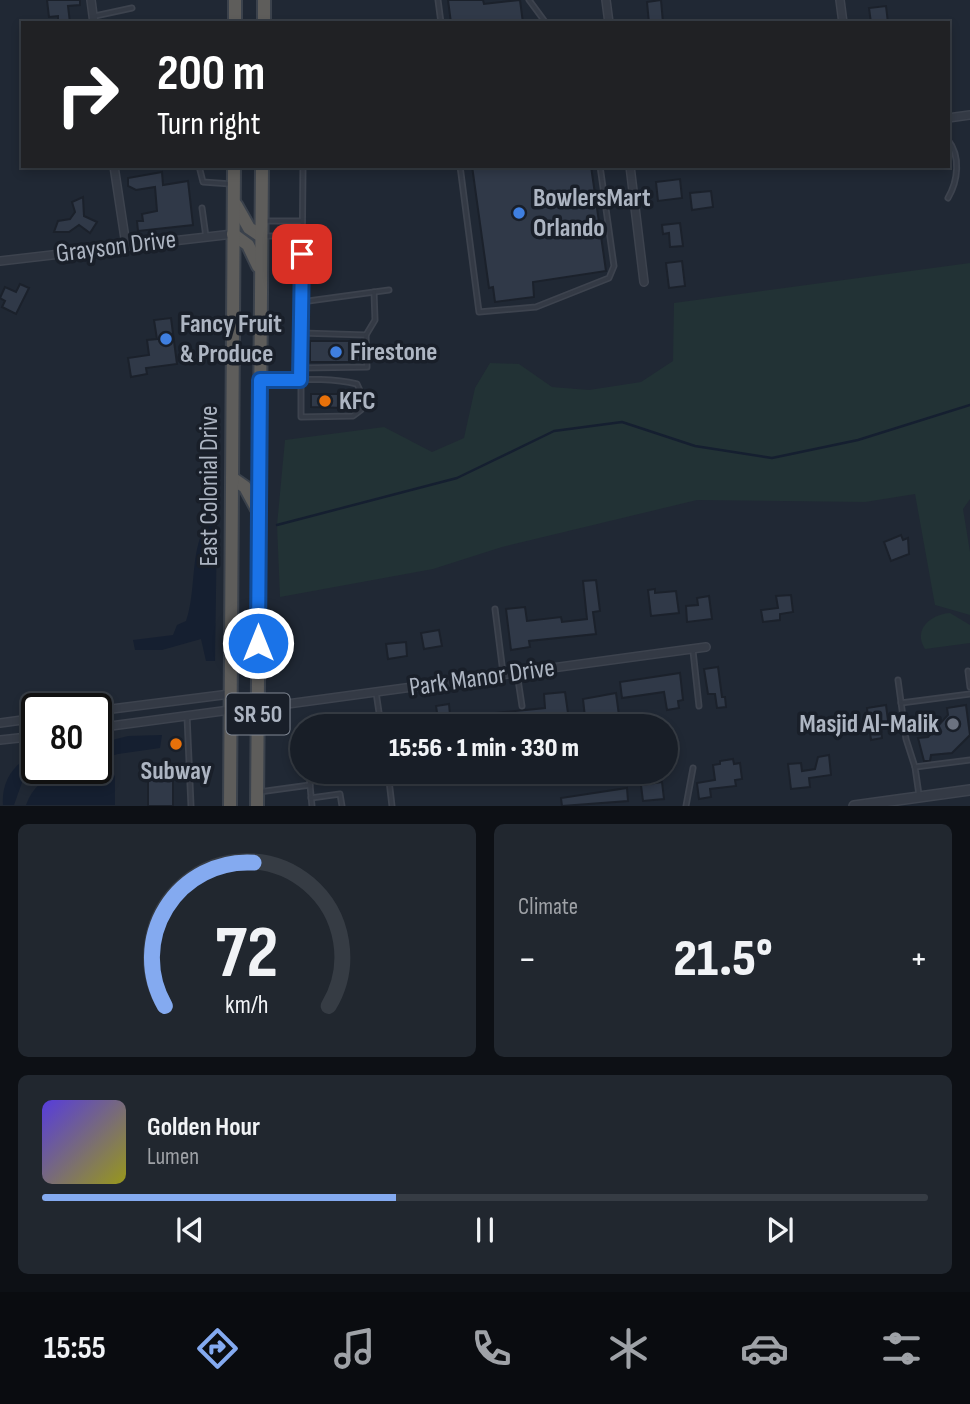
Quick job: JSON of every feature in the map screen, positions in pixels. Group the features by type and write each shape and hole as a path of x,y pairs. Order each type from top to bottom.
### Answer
{"highway":[{"path":"235,0 235,21"},
{"path":"264,0 264,21"},
{"name":"East Colonial Drive","path":"230,806 234,168"},
{"name":"East Colonial Drive","path":"257,799 262,168"},
{"path":"233,191 249,228 261,236"},
{"path":"233,234 248,245 257,259 261,277"},
{"path":"232,478 245,487 255,502 259,520"}],"street":[{"path":"90,0 93,20"},
{"path":"606,0 609,21"},
{"path":"840,0 843,21"},
{"path":"950,118 970,115"},
{"path":"114,168 126,245"},
{"path":"630,168 644,282"},
{"name":"Grayson Drive","path":"0,261 233,234"},
{"name":"Park Manor Drive","path":"258,708 706,647"},
{"path":"112,709 230,694"},
{"path":"112,726 230,710"},
{"path":"0,723 21,720"},
{"path":"0,740 21,738"},
{"path":"854,806 970,789"}],"lane":[{"path":"438,0 441,21"},
{"path":"529,0 545,21"},
{"path":"93,20 132,8"},
{"path":"948,198 957,175 953,146 950,142"},
{"path":"200,168 203,181 233,191"},
{"path":"260,380 300,380 357,384 362,395 362,410 354,416 301,417 300,380 303,168"},
{"path":"460,168 479,312 536,307 608,278 614,266 600,168"},
{"path":"202,208 205,237"},
{"path":"261,220 302,221"},
{"path":"261,236 302,236"},
{"path":"301,302 389,290"},
{"path":"301,368 367,367 366,335 375,320 374,292"},
{"path":"301,333 366,335"},
{"path":"495,609 503,675"},
{"path":"692,649 699,706"},
{"path":"968,671 970,687"},
{"path":"517,673 522,706"},
{"path":"898,680 906,740 915,767 919,797"},
{"path":"376,692 379,714"},
{"path":"901,703 970,694"},
{"path":"187,716 191,806"},
{"path":"915,767 970,760"},
{"path":"686,806 693,768"},
{"path":"390,784 393,806"},
{"path":"257,799 310,785 312,806"},
{"path":"311,798 341,794 342,806"}],"shaded area":[{"path":"970,263 970,499 963,509 970,552 970,615 935,605 915,494 865,502 697,500 502,547 433,569 280,597 277,525 285,440 384,427 432,452 464,438 475,388 490,363 519,364 552,387 589,390 641,382 673,361 674,303"},
{"path":"950,613 970,625 970,643 925,649 922,629 937,616"}],"water":[{"path":"209,521 217,521 215,661 206,661 201,639 162,650 135,650 133,640 173,635 177,625 186,621 196,556 203,531"},
{"path":"162,735 160,748 112,756 112,740 128,736"},
{"path":"21,763 21,784 14,805 3,805 4,788"},
{"path":"112,773 115,776 115,805 26,805 39,784 112,784"}],"building":[{"path":"47,0 80,0 80,5 68,6 70,21 58,21 58,16 49,17"},
{"path":"448,0 483,0 484,4 520,0 523,21 451,21"},
{"path":"661,0 663,21 649,21 647,2"},
{"path":"886,6 888,21 871,21 869,8"},
{"path":"472,168 591,168 606,271 533,282 534,297 495,302 493,287 489,288"},
{"path":"162,172 163,185 188,181 193,225 138,231 137,221 143,221 142,214 157,211 155,187 136,190 128,186 128,178"},
{"path":"680,179 682,198 658,201 656,182"},
{"path":"711,191 713,207 692,210 690,193"},
{"path":"83,197 84,216 97,222 90,233 79,225 69,232 54,232 58,221 70,219 75,212 72,202"},
{"path":"680,223 683,246 670,247 669,233 663,234 662,225"},
{"path":"682,261 685,286 669,288 666,263"},
{"path":"20,284 29,288 16,314 2,307 5,301 0,298 5,287 16,292"},
{"path":"171,318 177,364 146,368 147,374 131,377 128,358 149,355 147,340 157,339 154,320"},
{"name":"Firestone","path":"310,341 362,341 362,362 310,362"},
{"path":"311,394 345,394 344,408 311,407"},
{"path":"901,535 903,540 908,538 909,554 891,561 884,542"},
{"path":"596,580 600,611 593,612 596,634 529,641 530,647 511,650 506,609 525,607 527,621 561,617 562,622 587,619 583,581"},
{"path":"655,589 655,593 676,591 679,613 651,616 648,590"},
{"path":"791,595 793,612 780,614 780,620 763,622 761,610 778,608 776,596"},
{"path":"709,596 712,619 687,622 686,606 698,605 697,598"},
{"path":"439,630 442,646 424,649 421,633"},
{"path":"406,642 407,656 388,659 386,644"},
{"path":"718,667 726,707 717,708 715,694 708,694 704,669"},
{"path":"680,673 683,700 678,701 679,708 667,710 664,692 622,698 620,682"},
{"path":"565,692 568,713 486,714 545,708 544,694"},
{"path":"616,693 619,714 585,714 583,699"},
{"path":"449,704 450,714 437,714 436,706"},
{"path":"886,705 889,728 881,729 882,738 871,740 867,708"},
{"name":"Masjid Al-Malik","path":"966,705 970,735 952,753 931,755 930,761 924,761 918,738 928,737 948,715 947,708"},
{"path":"829,755 831,775 809,778 810,787 791,789 788,764 801,763 802,771 815,769 818,757"},
{"path":"733,759 734,764 740,763 742,779 735,780 736,786 710,789 711,797 699,799 697,783 715,780 713,765"},
{"path":"148,766 173,766 173,806 148,806"},
{"path":"662,784 664,799 643,801 641,785"},
{"path":"627,788 628,801 562,806 561,798"}],"waterway":[{"path":"277,525 457,478 554,431 622,422 695,446 772,458 858,440 970,405"}],"place":[{"name":"BowlersMart Orlando","path":"519,213"},
{"name":"Fancy Fruit & Produce","path":"166,339"},
{"name":"Firestone","path":"336,352"},
{"name":"KFC","path":"325,401"},
{"name":"Masjid Al-Malik","path":"953,724"},
{"name":"Subway","path":"176,744"}],"route":[{"path":"258,643 260,380 300,380 302,254"}]}
